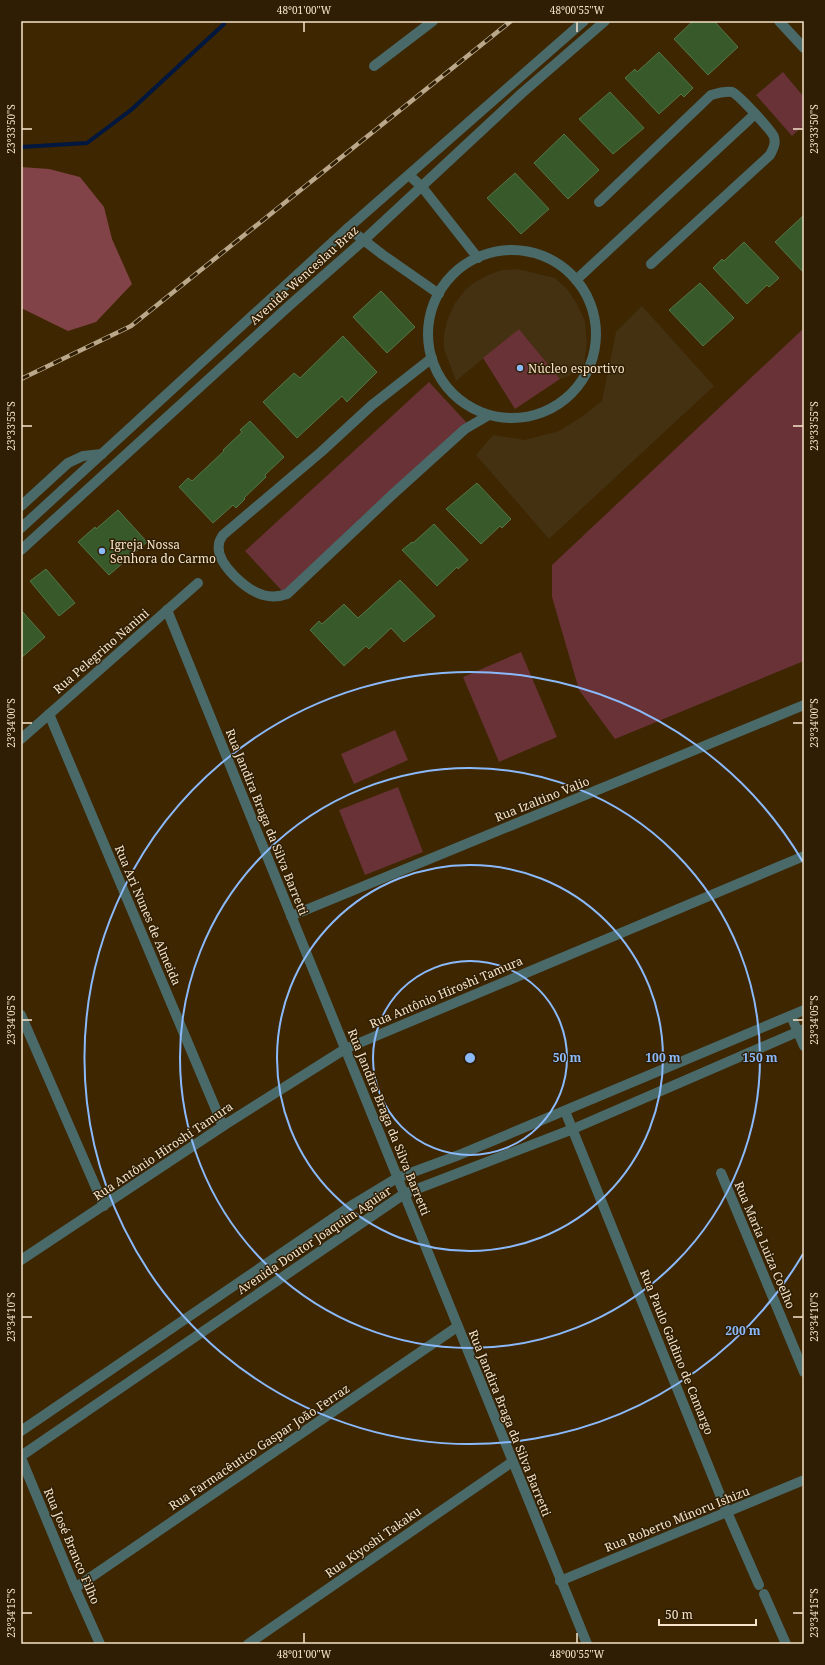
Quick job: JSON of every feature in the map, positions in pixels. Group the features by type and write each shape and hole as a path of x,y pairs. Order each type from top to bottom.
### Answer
{"street":[{"path":"374,66 434,21"},
{"name":"Avenida Wenceslau Braz","path":"21,528 348,228 584,21"},
{"name":"Avenida Wenceslau Braz","path":"21,550 290,305 364,240 522,93 605,21"},
{"path":"779,21 804,48"},
{"path":"513,82 522,93"},
{"path":"598,202 711,96 722,92 733,92 739,96 774,136 774,149 770,155 651,264"},
{"path":"576,280 755,114"},
{"path":"409,175 422,186 478,258"},
{"path":"348,228 439,294"},
{"path":"506,250 532,252 557,263 576,280 590,303 596,328 594,355 583,379 565,399 542,412 516,418 489,415 467,406 449,390 436,371 429,348 428,324 434,302 446,282 463,266 478,258 506,250"},
{"path":"432,358 372,405 321,452 222,535 219,544 219,554 224,564 234,577 261,594 280,596 287,594 392,495 465,429 489,415"},
{"path":"165,396 177,408"},
{"path":"21,506 68,462 83,456 102,454"},
{"name":"Rua Pelegrino Nanini","path":"21,739 198,583"},
{"name":"Rua Jandira Braga da Silva Barretti","path":"167,610 560,1581 587,1644"},
{"name":"Rua Izaltino Valio","path":"291,916 804,706"},
{"name":"Rua Ari Nunes de Almeida","path":"49,714 223,1126"},
{"name":"Rua Antônio Hiroshi Tamura","path":"21,1260 344,1048 804,856"},
{"name":"Avenida Doutor Joaquim Aguiar","path":"21,1431 354,1204 397,1178 459,1155 804,1010"},
{"path":"21,1016 104,1206"},
{"path":"791,1016 801,1030 804,1046"},
{"name":"Avenida Doutor Joaquim Aguiar","path":"21,1457 404,1194 573,1129 801,1030"},
{"name":"Rua Paulo Galdino de Camargo","path":"565,1110 727,1512 759,1585"},
{"name":"Rua Maria Luiza Coelho","path":"720,1173 804,1372"},
{"name":"Rua Farmacêutico Gaspar João Ferraz","path":"75,1588 457,1327"},
{"name":"Rua José Branco Filho","path":"21,1457 75,1588 100,1644"},
{"name":"Rua Kiyoshi Takaku","path":"248,1644 512,1462"},
{"name":"Rua Roberto Minoru Ishizu","path":"560,1581 804,1480"},
{"path":"764,1594 786,1644"}],"shaded area":[{"path":"783,72 804,97 804,125 792,136 756,95"},
{"path":"21,167 49,169 80,177 104,207 112,239 132,284 96,322 68,331 21,308"},
{"path":"518,269 555,278 567,289 576,302 585,321 587,343 584,365 569,376 560,379 519,329 456,381 444,349 444,334 448,318 455,303 466,289 475,282 502,270"},
{"path":"642,306 714,386 549,539 476,455 493,435 525,440 559,431 583,416 602,401 616,332"},
{"path":"804,328 804,661 615,739 579,690 552,597 552,565"},
{"name":"Núcleo esportivo","path":"519,329 560,379 515,409 483,358"},
{"path":"429,382 467,423 283,592 245,551"},
{"path":"521,652 557,737 499,762 463,677"},
{"path":"395,730 408,760 354,784 341,754"},
{"path":"398,787 423,852 365,875 339,810"}],"building":[{"path":"693,21 714,21 738,47 708,75 674,39"},
{"path":"659,52 693,88 684,97 681,94 659,114 625,78 635,69 637,72"},
{"path":"610,92 644,128 613,154 579,119"},
{"path":"564,134 599,170 568,199 534,163"},
{"path":"515,173 549,209 521,234 487,198"},
{"path":"804,215 804,273 775,242"},
{"path":"744,242 779,278 769,287 767,285 747,304 713,268 722,259 724,261"},
{"path":"700,283 734,318 703,346 669,310"},
{"path":"381,291 415,327 387,353 353,317"},
{"path":"343,336 377,372 347,402 342,396 297,438 263,402 294,373 300,378"},
{"path":"250,421 284,457 265,475 266,477 244,498 245,499 236,508 233,505 213,523 179,487 188,478 192,481 224,451 223,450 242,432 240,430"},
{"path":"477,483 511,519 502,528 500,526 481,544 446,509"},
{"path":"118,510 147,542 109,575 78,542"},
{"path":"434,524 468,560 458,569 457,567 437,586 402,550 412,542 413,543"},
{"path":"46,569 75,603 59,616 30,581"},
{"path":"400,580 435,616 404,642 391,628 369,649 366,646 344,666 310,630 319,621 322,624 344,604 358,618"},
{"path":"21,610 45,637 21,658"}],"waterway":[{"path":"21,147 87,143 131,110 224,24"}],"railway":[{"path":"21,379 131,326 511,21"}],"place":[{"name":"Núcleo esportivo","path":"520,368"},
{"name":"Igreja Nossa Senhora do Carmo","path":"102,551"}]}
